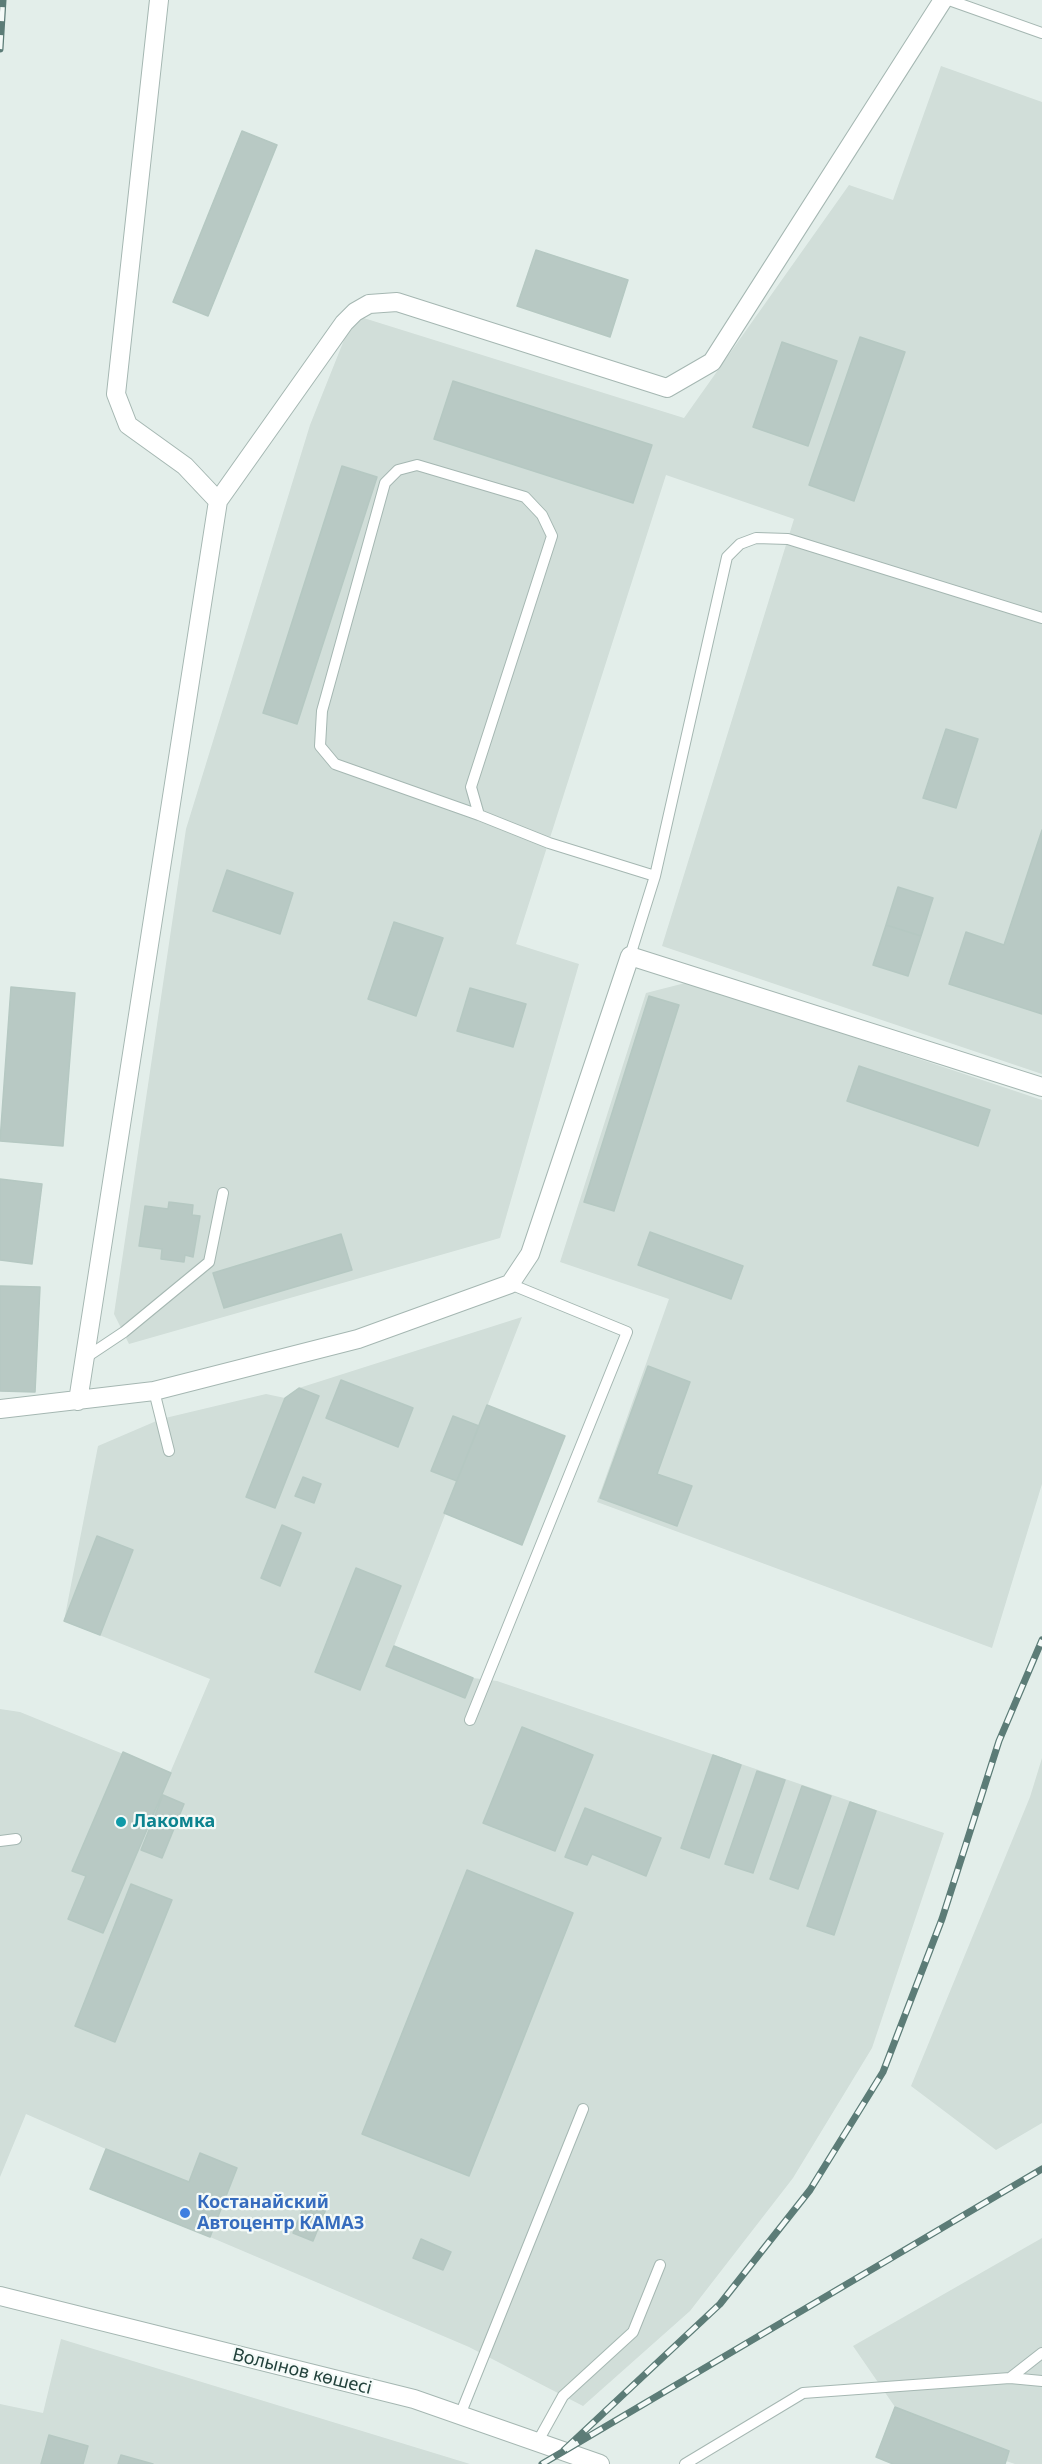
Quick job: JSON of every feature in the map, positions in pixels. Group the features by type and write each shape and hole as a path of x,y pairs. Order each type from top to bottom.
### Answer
{"street":[{"path":"159,0 116,394 128,425 185,466 218,501"},
{"path":"78,1401 218,501 344,323 355,312 369,304 398,302 667,388 712,362 943,0"},
{"path":"0,1409 154,1391 357,1339 510,1284 530,1254 630,956 1042,1087"},
{"name":"Волынов көшесі","path":"0,2296 414,2399 600,2464"}],"lane":[{"path":"949,0 1042,33"},
{"path":"479,815 471,787 552,537 542,515 525,497 417,465 398,470 385,483 322,711 320,746 335,764 479,815 549,843 655,876"},
{"path":"630,956 655,876 727,557 740,544 756,538 788,539 1042,618"},
{"path":"84,1358 123,1332 209,1263 224,1193"},
{"path":"470,1720 627,1332 510,1284"},
{"path":"154,1391 169,1451"},
{"path":"0,1841 16,1839"},
{"path":"460,2415 583,2109"},
{"path":"538,2442 563,2396 633,2332 660,2265"},
{"path":"1010,2378 1042,2353"},
{"path":"685,2464 803,2393 1010,2378 1042,2381"}],"shaded area":[{"path":"941,66 1042,102 1042,1074 662,946 794,519 666,475 516,944 579,964 500,1238 129,1344 114,1314 186,829 310,425 354,315 684,418 849,185 893,200"},
{"path":"689,982 1042,1100 1042,1484 992,1648 597,1502 669,1299 560,1262 646,993"},
{"path":"522,1317 394,1646 473,1678 497,1681 944,1833 872,2048 793,2178 690,2311 583,2406 469,2347 210,2237 90,2189 106,2149 26,2114 0,2177 0,1709 20,1712 170,1773 210,1679 64,1621 98,1446 161,1419 266,1394 285,1398 299,1388"},
{"path":"1042,1758 1042,2123 996,2150 911,2086 1030,1797"},
{"path":"1042,2238 1042,2464 1015,2464 1006,2461 1009,2451 895,2407 853,2346"},
{"path":"61,2339 470,2464 0,2464 0,2404 43,2413"}],"building":[{"path":"242,131 277,145 208,316 173,302"},
{"path":"536,250 628,280 610,337 517,306"},
{"path":"860,337 905,352 854,501 809,485"},
{"path":"782,342 837,361 808,446 753,427"},
{"path":"453,381 652,445 633,503 434,439"},
{"path":"342,466 377,477 297,724 263,713"},
{"path":"946,729 978,739 956,808 923,798"},
{"path":"1042,830 1042,1014 949,984 966,932 1004,945"},
{"path":"227,870 293,893 280,934 213,911"},
{"path":"898,887 933,898 921,936 886,925"},
{"path":"394,922 443,938 416,1016 368,999"},
{"path":"886,925 921,936 908,976 873,965"},
{"path":"11,987 75,993 63,1146 0,1141"},
{"path":"470,988 526,1004 513,1047 457,1031"},
{"path":"649,996 679,1005 614,1211 584,1202"},
{"path":"859,1066 990,1110 978,1146 847,1101"},
{"path":"0,1179 42,1184 32,1264 0,1260"},
{"path":"169,1202 193,1205 192,1215 200,1216 193,1257 185,1255 184,1262 161,1259 162,1249 139,1246 145,1206 168,1209"},
{"path":"650,1232 743,1266 731,1299 638,1265"},
{"path":"341,1234 352,1270 224,1308 213,1273"},
{"path":"0,1286 40,1287 35,1392 0,1391"},
{"path":"648,1366 690,1382 657,1474 692,1486 677,1526 600,1498"},
{"path":"341,1380 413,1408 398,1447 326,1418"},
{"path":"299,1388 319,1396 275,1508 246,1497 285,1398"},
{"path":"487,1405 565,1436 522,1545 444,1513"},
{"path":"453,1416 479,1426 457,1481 431,1471"},
{"path":"303,1477 321,1484 314,1503 295,1496"},
{"path":"282,1525 301,1533 280,1586 261,1578"},
{"path":"97,1536 133,1550 100,1635 64,1621"},
{"path":"356,1568 401,1586 360,1690 315,1672"},
{"path":"394,1646 473,1678 465,1698 386,1666"},
{"path":"522,1727 593,1755 555,1851 483,1823"},
{"name":"Лакомка","path":"123,1752 171,1773 103,1933 68,1919 86,1876 72,1871"},
{"path":"713,1755 741,1765 709,1858 681,1848"},
{"path":"757,1771 785,1780 753,1873 725,1864"},
{"path":"802,1786 831,1796 798,1889 770,1879"},
{"path":"163,1795 184,1804 162,1858 141,1850"},
{"path":"850,1802 876,1811 834,1935 807,1926"},
{"path":"585,1808 661,1838 646,1876 592,1854 587,1865 565,1857"},
{"path":"467,1870 573,1913 469,2176 362,2134"},
{"path":"131,1884 172,1900 115,2042 75,2026"},
{"name":"Костанайский Автоцентр КАМАЗ","path":"106,2149 189,2182 200,2153 237,2168 210,2237 90,2189"},
{"path":"308,2196 328,2204 313,2241 293,2233"},
{"path":"421,2239 451,2252 443,2270 413,2258"},
{"path":"895,2407 1009,2451 1005,2464 893,2464 876,2457"},
{"path":"49,2435 88,2446 83,2464 41,2464"},
{"path":"121,2455 153,2464 118,2464"}],"railway":[{"path":"0,49 3,0"},
{"path":"564,2450 720,2304 810,2190 883,2072 942,1919 999,1741 1042,1640"},
{"path":"542,2464 1042,2169"}],"place":[{"name":"Лакомка","path":"121,1822"},
{"name":"Костанайский Автоцентр КАМАЗ","path":"185,2213"}]}
